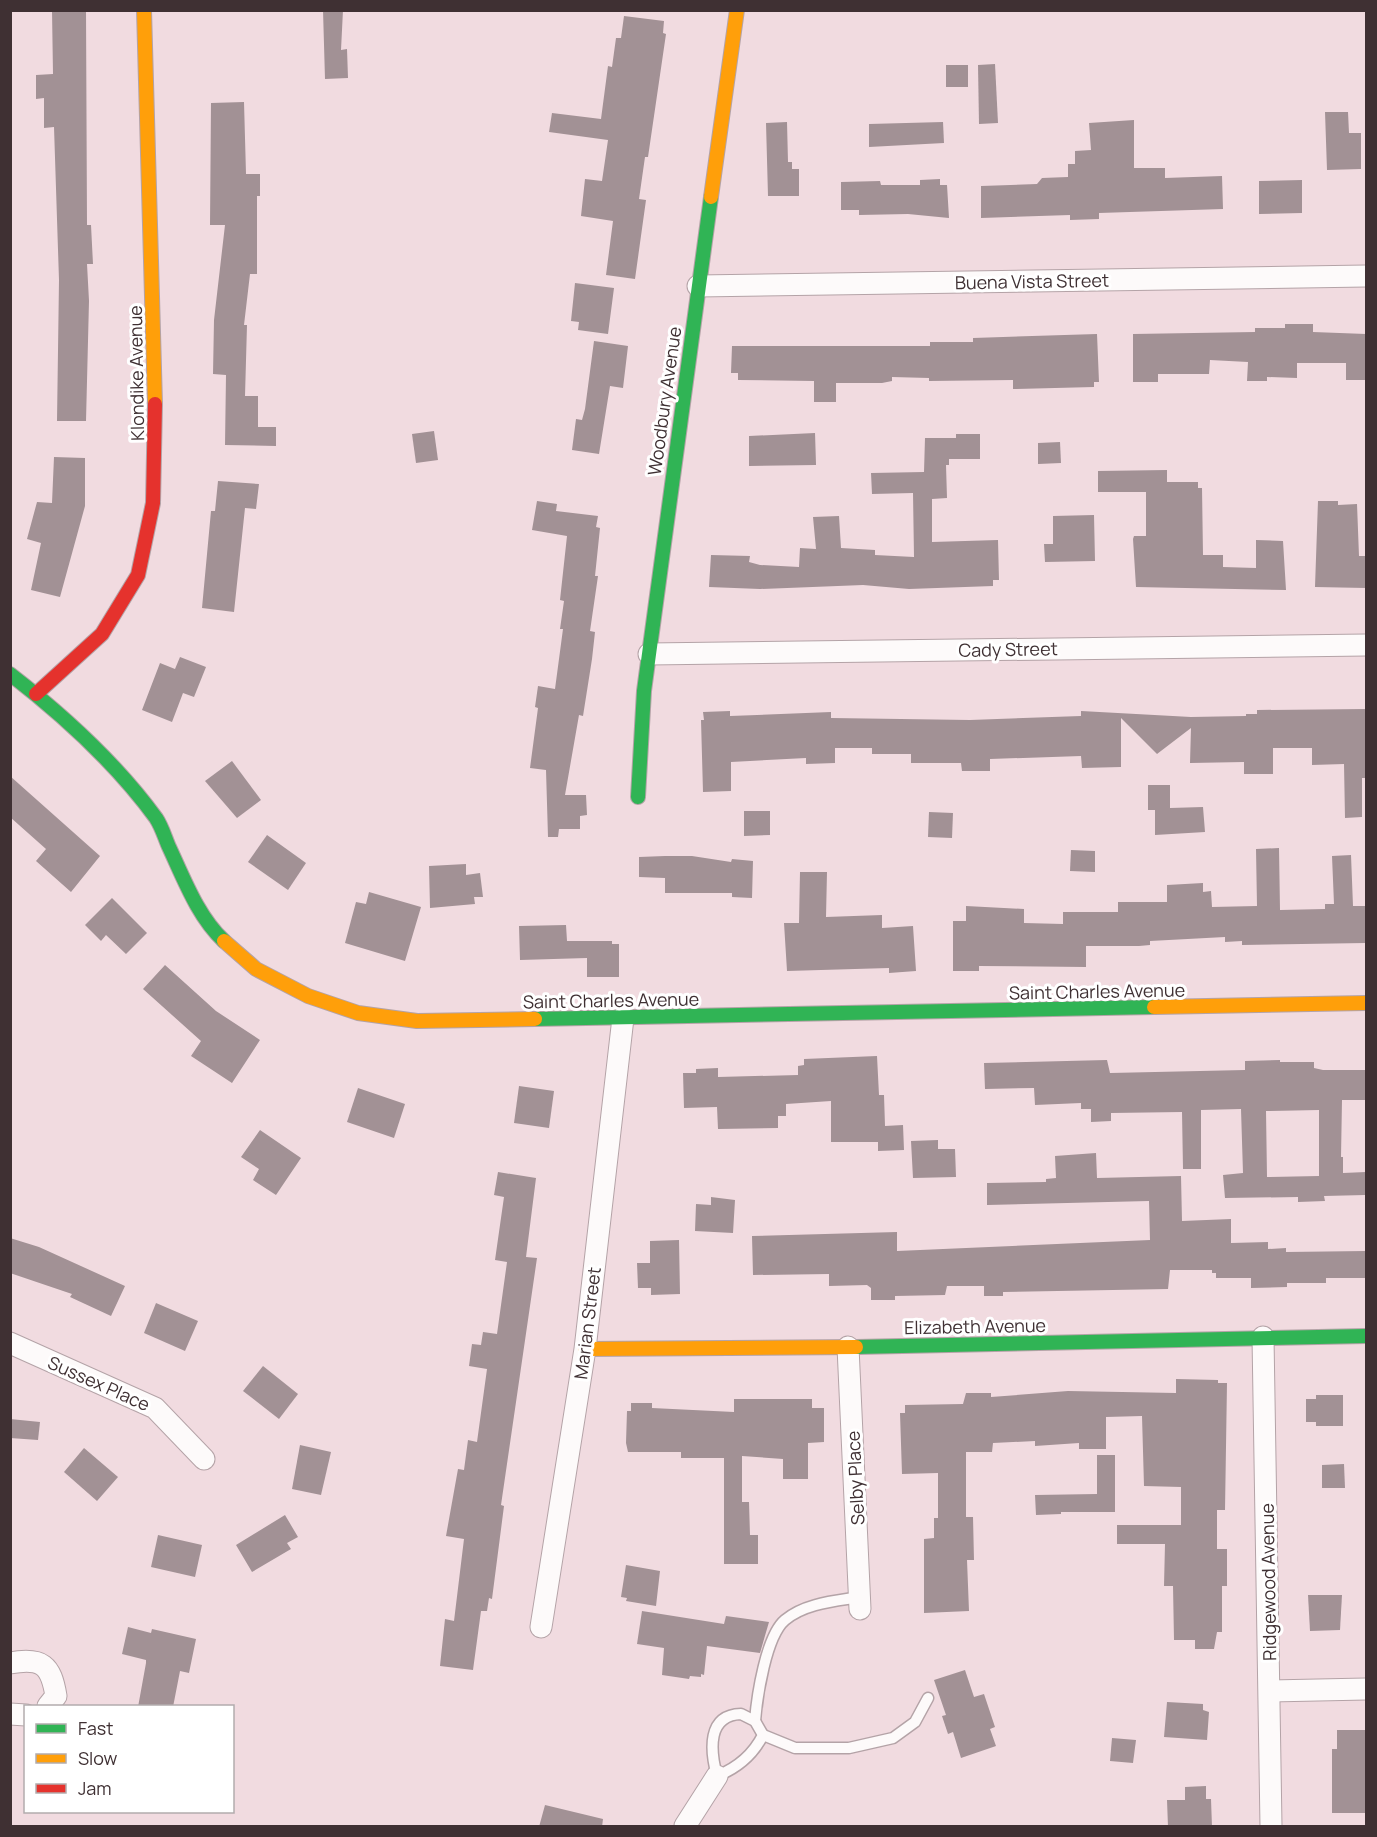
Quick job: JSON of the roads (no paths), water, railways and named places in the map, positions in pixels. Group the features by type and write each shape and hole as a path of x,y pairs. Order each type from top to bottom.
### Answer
{"street":[{"name":"Klondike Avenue","path":"36,694 102,634 138,575 153,503 156,424 144,10"},
{"name":"Woodbury Avenue","path":"638,797 644,691 737,10"},
{"name":"Buena Vista Street","path":"698,286 1366,276"},
{"name":"Cady Street","path":"649,654 1366,645"},
{"name":"Saint Charles Avenue","path":"10,674 36,694 107,759 157,820 183,878 211,929 256,969 318,1000 358,1012 417,1021 1366,1003"},
{"name":"Marian Street","path":"541,1627 585,1349 623,1018"},
{"name":"Elizabeth Avenue","path":"585,1349 848,1347 1366,1336"},
{"name":"Ridgewood Avenue","path":"1263,1337 1271,1827"},
{"name":"Sussex Place","path":"10,1343 155,1408 204,1459"},
{"name":"Selby Place","path":"848,1347 860,1603"},
{"path":"10,1663 31,1659 46,1667 53,1679 56,1696 49,1705"},
{"path":"1270,1691 1366,1689"},
{"path":"685,1827 717,1776"}],"lane":[{"path":"755,1721 757,1698 774,1635 784,1620 802,1610 822,1604 860,1603"},
{"path":"763,1735 757,1748 746,1759 731,1770 717,1776 712,1740 718,1724 728,1714 741,1714 755,1721 763,1735 795,1748 849,1748 893,1738 915,1722 928,1698"}]}
